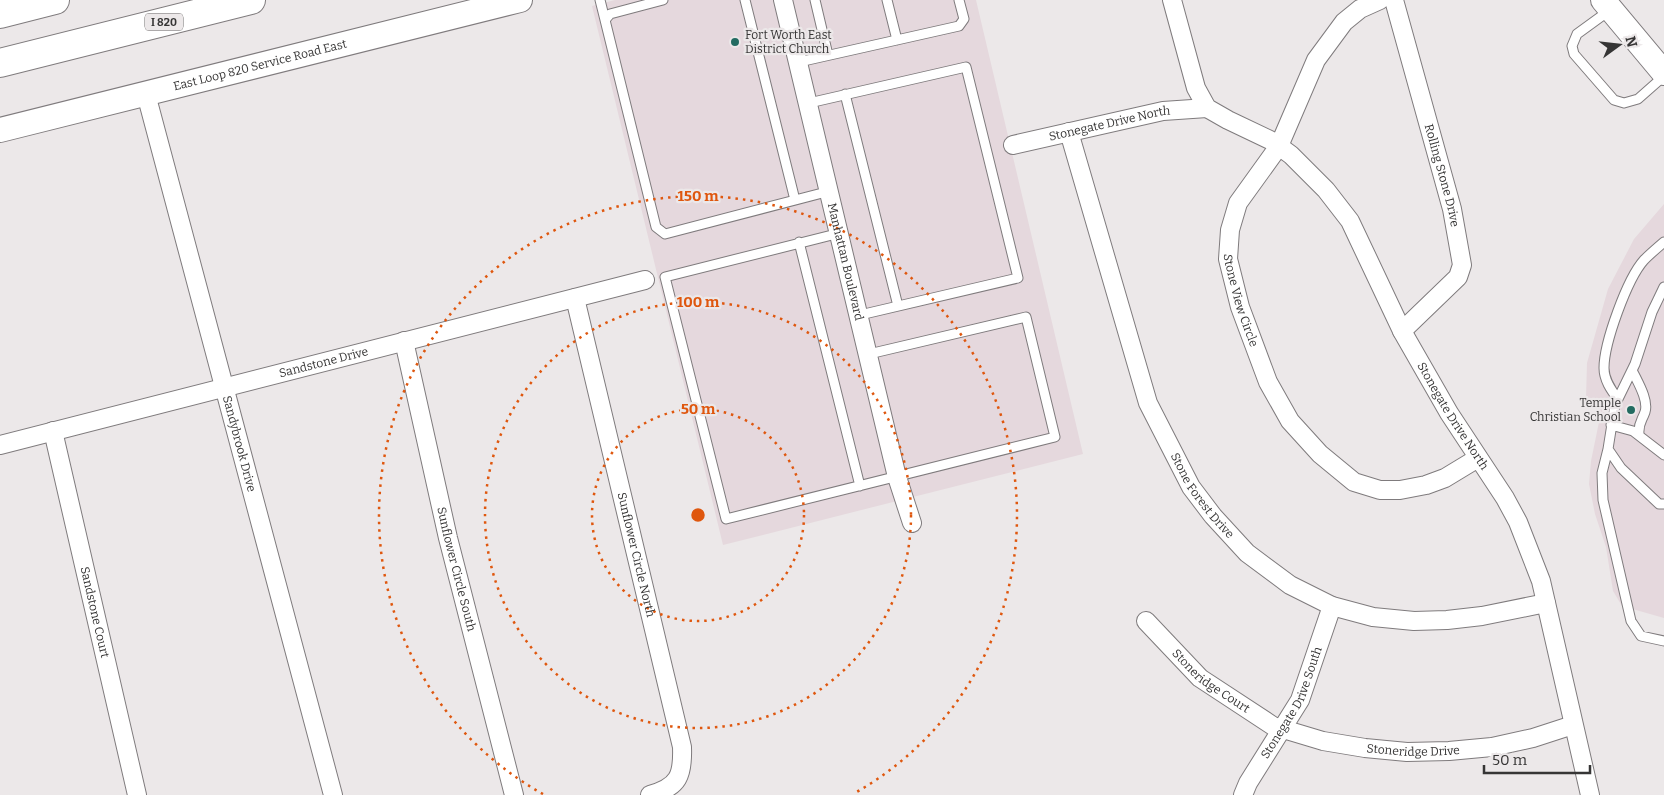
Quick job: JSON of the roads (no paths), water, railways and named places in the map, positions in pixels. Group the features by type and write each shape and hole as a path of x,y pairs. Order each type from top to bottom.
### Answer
{"highway":[{"path":"0,14 55,0"},
{"name":"I 820","path":"0,63 252,0"},
{"path":"0,72 77,43"}],"main road":[{"name":"East Loop 820 Service Road East","path":"0,130 520,0"},
{"path":"1607,5 1664,74"}],"street":[{"name":"Manhattan Boulevard","path":"783,0 898,477 912,522"},
{"path":"1172,0 1196,88 1207,108"},
{"name":"Stone View Circle","path":"1380,0 1360,9 1344,22 1316,60 1279,146 1238,203 1230,230 1228,259 1240,307 1268,382 1290,421 1320,454 1354,482 1380,490 1400,490 1426,485 1445,478 1478,458"},
{"name":"Rolling Stone Drive","path":"1394,0 1452,209 1462,265 1458,277 1402,331"},
{"name":"Sandybrook Drive","path":"146,94 333,795"},
{"name":"Stonegate Drive North","path":"1013,145 1163,111 1207,108 1272,141 1292,155 1326,190 1350,221 1402,331 1449,413 1506,498 1518,522 1541,581 1590,795"},
{"name":"Stone Forest Drive","path":"1070,132 1148,404 1191,487 1213,516 1247,553 1290,585 1332,606 1373,617 1414,621 1439,620 1482,616 1546,603"},
{"name":"Sandstone Drive","path":"0,445 645,280"},
{"name":"Sunflower Circle North","path":"575,298 682,747 681,774 676,783 650,795"},
{"name":"Sunflower Circle South","path":"404,341 448,538 514,795"},
{"name":"Sandstone Court","path":"53,431 137,795"},
{"name":"Stonegate Drive South","path":"1243,795 1248,783 1300,700 1332,606"},
{"name":"Stoneridge Court","path":"1146,621 1200,678 1273,726 1283,729"},
{"name":"Stoneridge Drive","path":"1283,729 1323,741 1407,752 1492,747 1533,738 1573,725"}],"lane":[{"path":"600,0 656,227 665,234 830,191"},
{"path":"605,20 610,14 663,0"},
{"path":"745,0 795,200"},
{"path":"815,0 828,56"},
{"path":"887,0 897,40"},
{"path":"799,62 959,26 964,19 959,0"},
{"path":"1607,5 1577,34 1572,46 1574,54 1614,100 1624,103 1638,99 1664,74"},
{"path":"809,103 966,67 1018,278 860,315"},
{"path":"845,94 898,306"},
{"path":"840,233 665,277 726,519 1055,437 1026,317 869,354"},
{"path":"799,242 860,486"},
{"path":"1618,398 1609,388 1604,369 1615,318 1643,261 1664,242"},
{"path":"1664,287 1652,312 1632,370 1618,398 1602,473 1603,500 1631,621 1641,636 1664,641"},
{"path":"1632,370 1645,402 1646,411 1638,426 1638,434"},
{"path":"1611,424 1633,431 1664,454"},
{"path":"1608,450 1627,474 1659,504 1664,504"}],"place":[{"name":"Fort Worth East District Church","path":"735,42"},
{"name":"Temple Christian School","path":"1631,410"}]}
